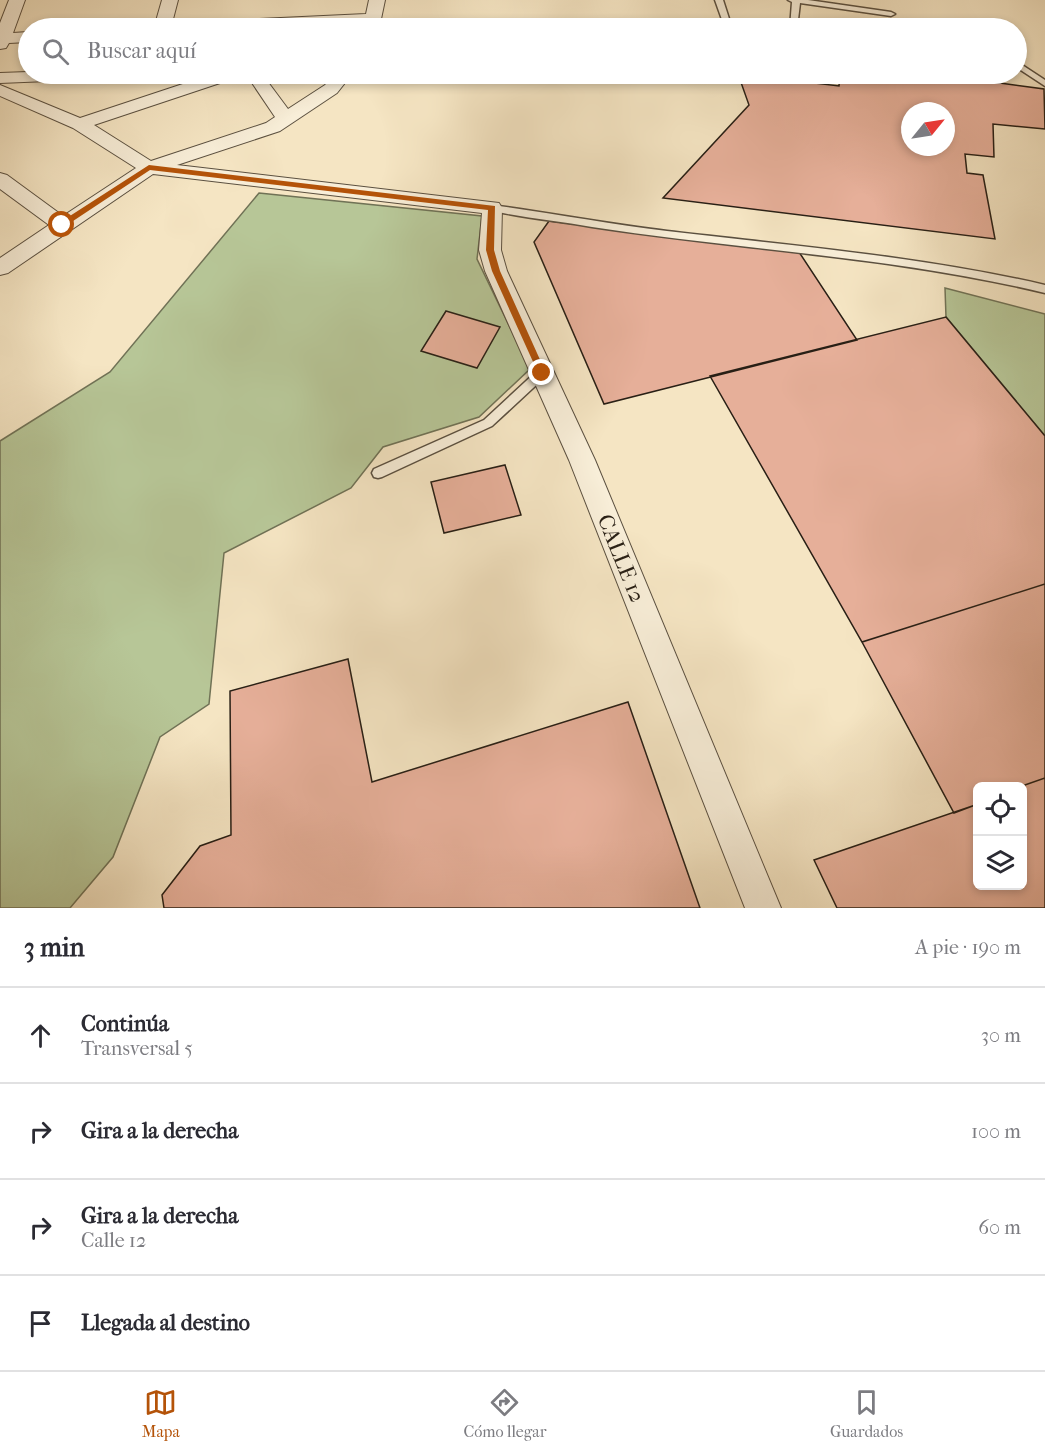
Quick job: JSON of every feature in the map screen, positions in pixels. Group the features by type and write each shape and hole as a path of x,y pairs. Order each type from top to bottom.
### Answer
{"street":[{"path":"17,0 2,41 18,39"},
{"path":"166,18 170,0"},
{"path":"359,0 369,18"},
{"path":"373,18 377,0"},
{"path":"0,78 18,77"},
{"path":"79,124 199,84"},
{"path":"261,84 286,120"},
{"path":"0,268 149,168 251,136 286,120 331,90 336,84"},
{"path":"0,90 79,124 149,168 492,208"},
{"path":"0,179 62,225"},
{"name":"CALLE 12","path":"492,208 490,250 496,271 582,460 763,908"}],"lane":[{"path":"718,0 725,18"},
{"path":"793,18 794,1 891,14"},
{"path":"1027,70 1045,84"},
{"path":"492,208 664,233 883,258 1007,279 1045,289"},
{"path":"378,473 488,423 542,373"}],"green space":[{"path":"259,193 482,216 477,259 530,369 479,417 383,447 351,488 224,553 209,704 160,737 113,857 70,908 0,908 0,441 110,372"},
{"path":"945,288 1045,314 1045,436 946,317"}],"building":[{"path":"742,84 839,86 839,84 1007,84 1044,89 1045,129 993,124 994,157 965,154 967,173 983,175 995,239 663,198 749,105"},
{"path":"549,221 799,252 857,340 604,404 534,242"},
{"path":"446,311 500,327 477,368 421,351"},
{"path":"946,317 1045,436 1045,584 862,642 710,376"},
{"path":"505,465 521,515 444,533 431,482"},
{"path":"1045,584 1045,778 1027,784 1027,782 973,782 973,806 954,813 862,642"},
{"path":"348,659 372,782 628,702 700,908 164,908 162,895 200,846 231,835 230,691"},
{"path":"1045,778 1045,908 837,908 814,860 973,806 973,890 1027,890 1027,784"}],"route":[{"path":"62,225 149,168 492,208 490,250 496,271 519,317 542,373"}]}
